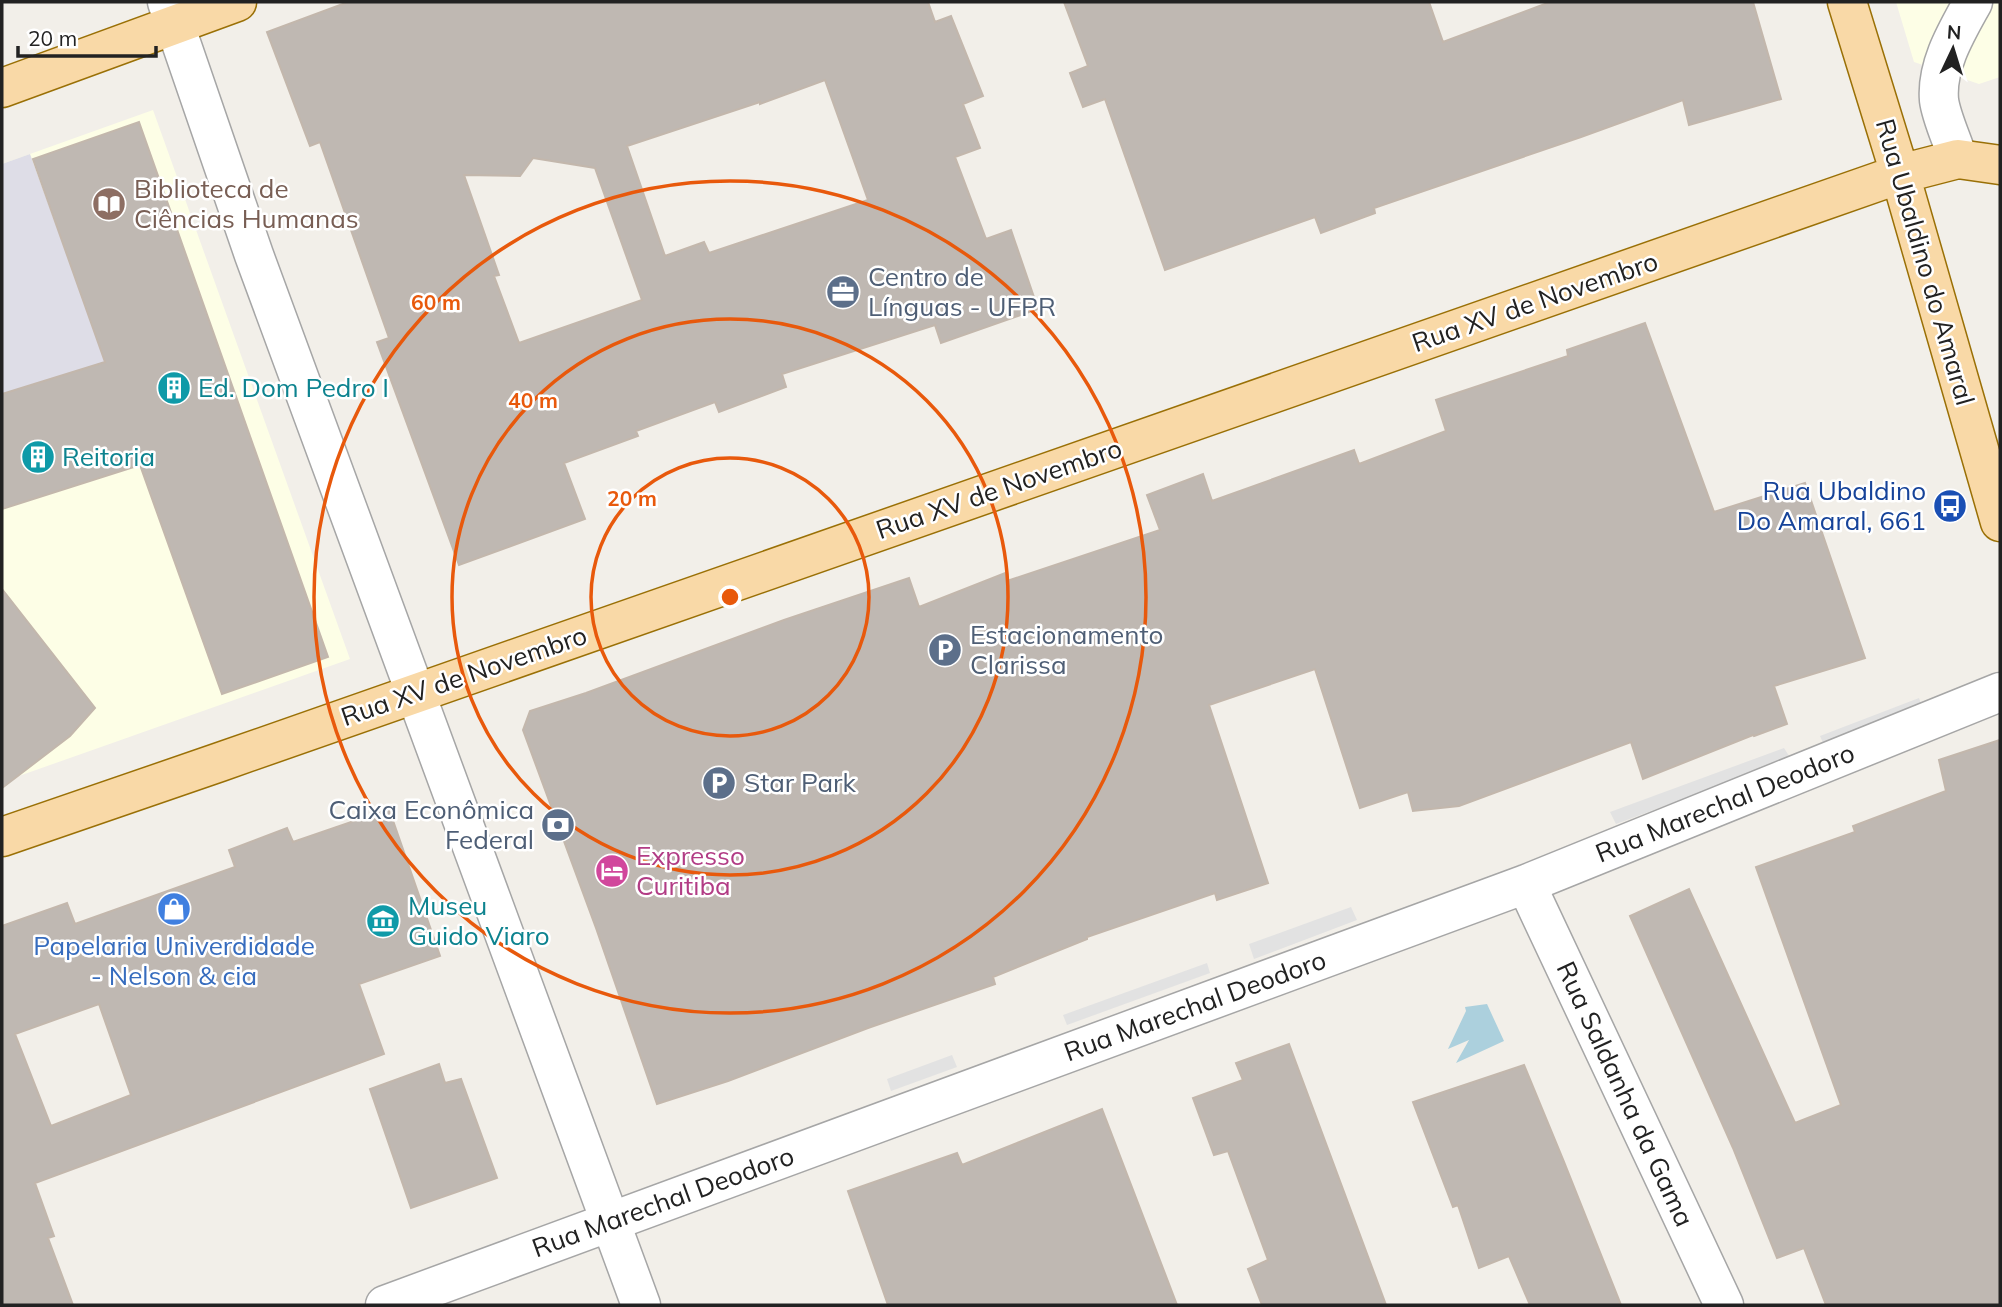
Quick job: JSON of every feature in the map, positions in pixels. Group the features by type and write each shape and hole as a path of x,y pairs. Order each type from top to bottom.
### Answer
{"main road":[{"path":"2,88 172,13 237,2"},
{"name":"Rua Ubaldino do Amaral","path":"1847,2 1900,174 2000,522"},
{"name":"Rua XV de Novembro","path":"2,837 1900,174 1958,159 2000,165"}],"street":[{"path":"1958,159 1939,101 1941,72 1956,32 1973,2"},
{"path":"172,13 254,255 641,1305"},
{"name":"Rua Marechal Deodoro","path":"385,1305 1526,884 2000,692"},
{"name":"Rua Saldanha da Gama","path":"1526,884 1724,1305"}],"shaded area":[{"path":"1896,2 2000,2 2000,77 1979,84 1914,62"},
{"path":"153,110 350,659 2,782 2,164"},
{"path":"30,154 106,362 2,394 2,164"},
{"path":"1919,698 1923,709 1825,747 1820,736"},
{"path":"1784,748 1791,759 1616,824 1610,812"},
{"path":"1351,907 1357,920 1254,959 1249,944"},
{"path":"1207,963 1210,973 1067,1025 1063,1015"},
{"path":"952,1055 957,1067 891,1091 887,1079"}],"water":[{"path":"1487,1004 1504,1041 1456,1063 1469,1040 1448,1049 1466,1011 1465,1007"}],"building":[{"path":"348,2 928,2 935,22 951,16 983,96 963,104 980,148 955,157 986,239 1011,230 1038,309 941,343 935,325 782,374 786,387 719,412 715,402 636,431 638,436 564,463 585,519 459,565 377,342 389,338 320,142 310,146 267,32","holes":["825,80 868,200 709,253 704,242 665,256 627,146 760,104","533,158 595,168 642,300 519,343 494,276 499,275 464,175 520,176"]},
{"path":"1064,2 1429,2 1443,42 1550,2 1753,2 1781,99 1689,125 1683,100 1374,208 1375,213 1321,233 1315,217 1165,270 1105,99 1083,107 1070,73 1088,66"},
{"name":"Ed. Dom Pedro I","path":"139,122 328,657 222,694 140,465 2,509 2,394 105,362 33,159"},
{"path":"1645,323 1714,512 1805,483 1865,658 1774,686 1787,724 1643,779 1631,742 1459,806 1413,811 1408,792 1360,808 1315,669 1209,705 1268,883 1217,900 1215,893 1087,937 993,977 995,984 657,1104 523,730 530,711 909,578 919,607 1005,573 1007,581 1160,530 1147,495 1203,474 1212,501 1354,450 1359,464 1446,431 1436,400 1568,356 1567,350"},
{"path":"2,589 95,708 70,736 2,788"},
{"path":"2000,740 2000,1305 1826,1305 1804,1248 1777,1258 1733,1148 1630,916 1689,889 1795,1123 1841,1105 1756,867 1855,832 1853,826 1946,791 1939,760"},
{"path":"389,809 440,956 359,984 384,1054 35,1183 54,1236 48,1238 73,1305 2,1305 2,926 67,903 75,924 235,867 229,850 287,828 293,842","holes":["99,1004 131,1095 51,1126 15,1034"]},
{"path":"1289,1044 1386,1305 1262,1305 1248,1269 1268,1260 1228,1151 1214,1155 1193,1098 1243,1080 1236,1063"},
{"path":"439,1064 445,1083 461,1079 497,1178 411,1208 370,1089"},
{"path":"1524,1065 1621,1305 1530,1305 1509,1256 1479,1268 1458,1205 1453,1207 1413,1102"},
{"path":"1102,1109 1177,1305 888,1305 848,1191 957,1153 962,1165"}],"place":[{"name":"Biblioteca de Ciências Humanas","path":"109,204"},
{"name":"Centro de Línguas - UFPR","path":"843,292"},
{"name":"Ed. Dom Pedro I","path":"174,388"},
{"name":"Reitoria","path":"38,457"},
{"name":"Rua Ubaldino Do Amaral, 661","path":"1950,506"},
{"name":"Estacionamento Clarissa","path":"945,650"},
{"name":"Star Park","path":"719,783"},
{"name":"Caixa Econômica Federal","path":"558,825"},
{"name":"Expresso Curitiba","path":"612,871"},
{"name":"Papelaria Univerdidade - Nelson & cia","path":"174,909"},
{"name":"Museu Guido Viaro","path":"383,921"}]}
